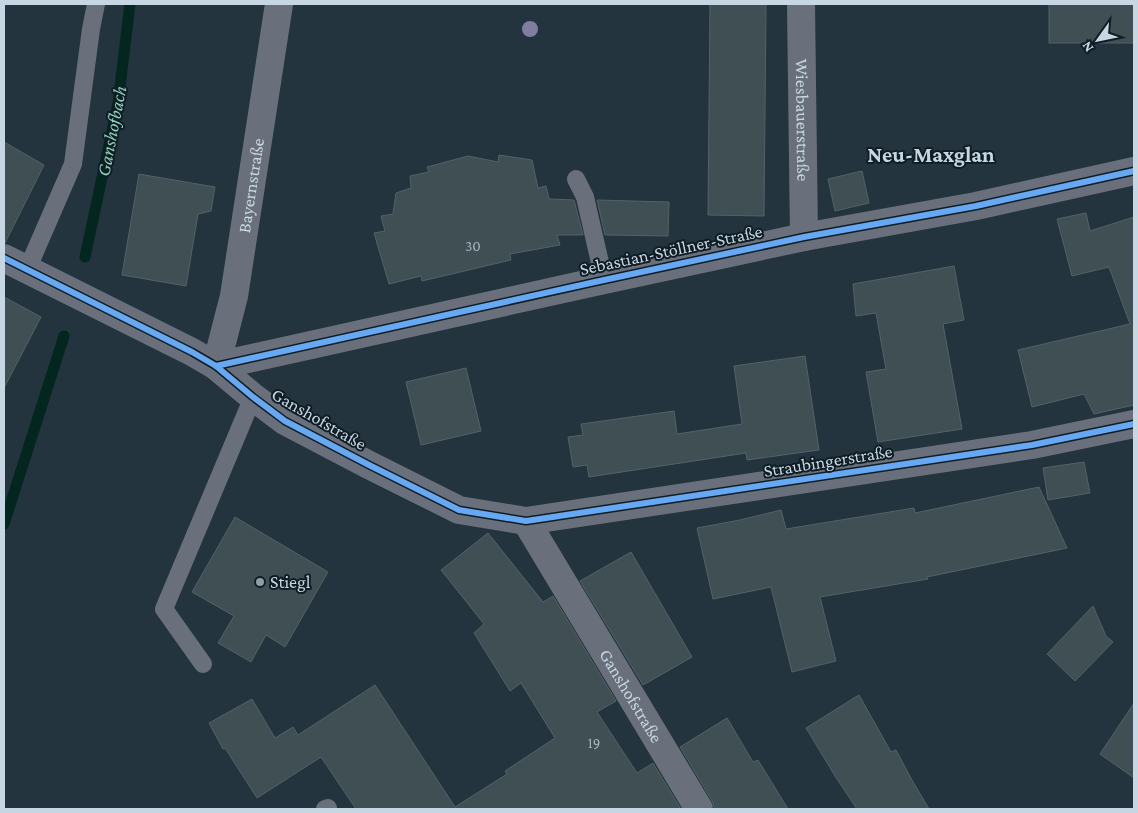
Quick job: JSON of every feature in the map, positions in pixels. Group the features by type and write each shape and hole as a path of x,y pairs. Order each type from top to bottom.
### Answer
{"street":[{"name":"Bayernstraße","path":"216,366 234,296 279,4"},
{"name":"Wiesbauerstraße","path":"801,4 804,237"},
{"name":"Sebastian-Stöllner-Straße","path":"216,366 804,237 976,206 1134,171"},
{"name":"Ganshofstraße","path":"15,264 192,352 216,366 285,421 369,465 459,510 526,522 699,809"},
{"name":"Straubingerstraße","path":"526,522 1032,445 1134,424"}],"lane":[{"path":"15,264 72,164 96,4"},
{"path":"576,179 585,197 604,280"},
{"path":"203,664 164,609 253,397"}],"building":[{"path":"710,4 766,4 764,216 708,215"},
{"path":"1049,4 1134,4 1134,43 1049,43"},
{"path":"4,142 44,165 5,243 4,242"},
{"path":"499,155 532,160 538,188 546,186 549,199 574,200 583,235 557,235 560,245 510,254 511,260 422,281 421,276 389,284 374,233 385,231 381,216 393,214 396,193 411,188 410,176 429,172 427,167 468,156 498,162"},
{"path":"862,171 869,203 835,211 828,179"},
{"path":"139,174 215,187 211,211 198,214 186,286 122,275"},
{"path":"597,200 669,202 668,236 605,235"},
{"path":"1086,213 1090,231 1134,217 1134,405 1094,414 1084,394 1032,407 1018,350 1130,324 1109,267 1072,276 1057,219"},
{"path":"954,266 964,320 943,324 962,429 878,442 866,372 886,369 876,313 856,316 853,284"},
{"path":"4,297 41,317 4,388"},
{"path":"805,356 819,450 747,460 746,453 589,477 587,465 573,467 568,437 583,435 581,424 674,411 677,434 742,424 734,366"},
{"path":"466,368 481,431 421,445 406,382"},
{"path":"1084,462 1090,493 1048,500 1043,468"},
{"path":"1039,487 1067,548 927,577 928,579 820,597 836,661 792,672 771,587 713,599 697,528 781,510 786,529 914,508 915,513"},
{"name":"Stiegl","path":"235,517 328,572 285,647 266,635 251,662 218,643 234,616 192,592"},
{"path":"488,533 543,602 553,596 616,701 597,712 637,773 653,763 681,809 356,809 321,757 257,798 225,748 223,749 209,723 252,699 275,738 293,727 298,735 375,685 455,807 507,774 505,771 555,738 521,683 510,691 474,633 484,624 441,570"},
{"path":"631,552 692,657 643,685 580,581"},
{"path":"1093,606 1106,636 1113,642 1075,681 1047,654"},
{"path":"859,695 891,752 896,750 929,809 857,809 835,776 806,728"},
{"path":"1134,703 1134,778 1100,754"},
{"path":"727,718 753,762 758,760 788,809 715,809 680,747"}],"waterway":[{"name":"Ganshofbach","path":"85,257 118,103 130,4"},
{"name":"Ganshofbach","path":"4,524 64,336"}],"cycle path":[{"path":"216,366 804,237 976,206 1134,171"},
{"path":"4,258 192,352 216,366 285,421 369,465 459,510 526,521 1032,445 1134,424"}],"place":[{"name":"Stiegl","path":"260,582"}],"district":[{"name":"Neu-Maxglan","path":"931,154"}]}
